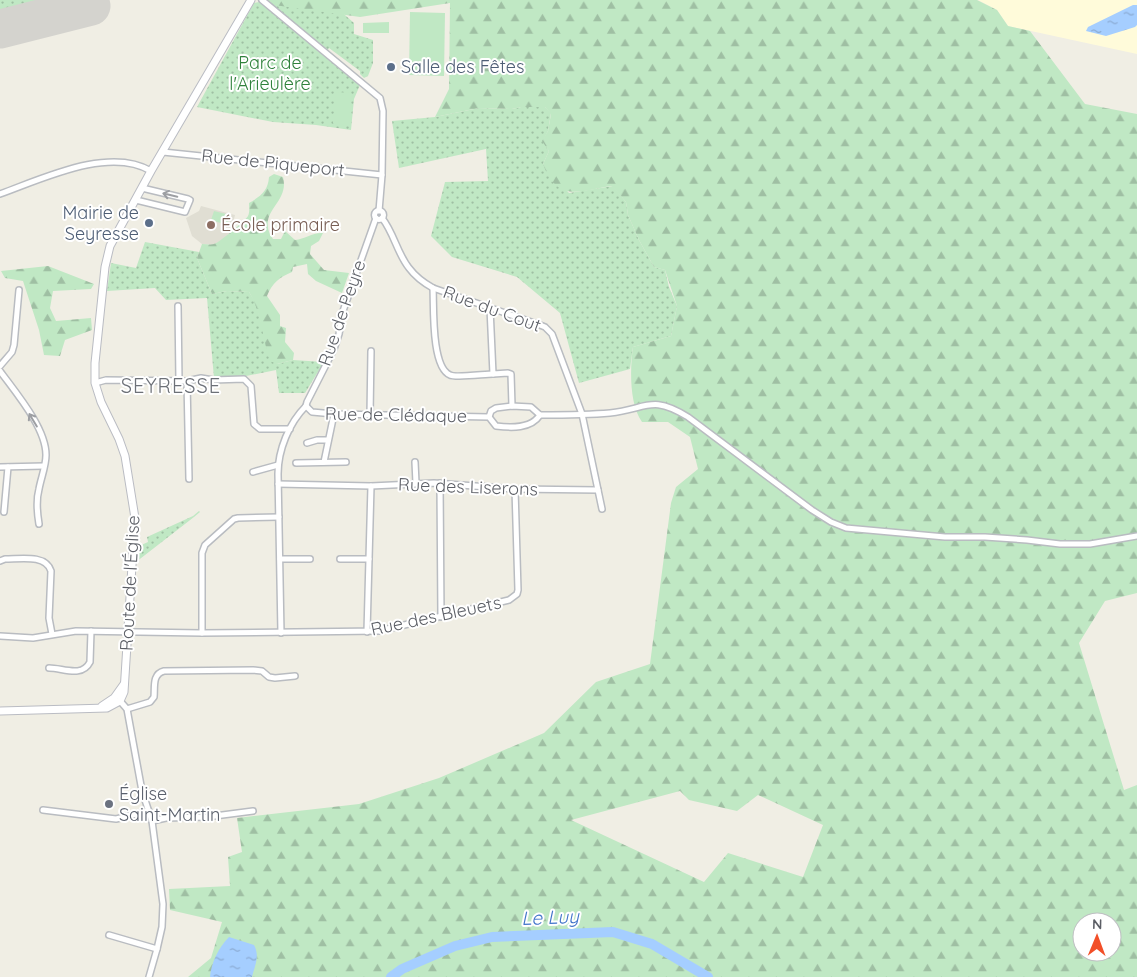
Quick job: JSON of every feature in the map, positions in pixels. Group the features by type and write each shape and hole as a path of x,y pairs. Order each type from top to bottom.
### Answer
{"street":[{"name":"Route de l'Église","path":"117,699 124,683 135,533 134,506 125,456 119,439 100,402 95,383 100,303 107,256 110,246 151,171 251,0"},
{"name":"Rue de Peyre","path":"262,0 380,98 382,111 382,175 379,211 374,215 376,218 343,311 334,349 306,406 290,429 279,456 280,633"},
{"name":"Rue de Piqueport","path":"163,152 382,175"},
{"path":"0,194 85,164 135,164 151,171"},
{"path":"136,200 185,212 188,208 190,200 188,199 142,188"},
{"name":"Rue de Peyre","path":"379,211 383,214 382,218"},
{"path":"376,218 380,220 382,218"},
{"name":"Rue du Cout","path":"382,218 388,226 409,269 433,288 540,325 549,330 582,414 602,510"},
{"path":"433,288 436,355 446,372 453,376 511,374 512,406"},
{"path":"0,366 12,352 14,345 18,290"},
{"path":"178,306 178,381"},
{"path":"490,308 493,374"},
{"path":"370,415 371,351"},
{"path":"0,371 40,432 45,444 46,456 38,491 38,524"},
{"path":"95,383 106,380 186,381 201,378 213,380 244,379 251,386 254,424 260,429 290,429"},
{"path":"186,381 189,479"},
{"name":"Rue de Clédaque","path":"488,417 491,411 496,408 512,406 531,407 540,415 612,413 651,404 670,407 688,417 775,483 836,524 846,528 945,537 985,537 1078,545 1137,536"},
{"name":"Rue de Clédaque","path":"306,406 312,412 334,414 488,417 496,426 530,425 540,415"},
{"path":"324,462 334,414"},
{"path":"307,443 317,440 328,440"},
{"path":"296,463 346,462"},
{"path":"414,462 416,483"},
{"path":"253,472 278,465"},
{"path":"0,467 44,466"},
{"path":"4,512 8,467"},
{"path":"440,483 441,617"},
{"name":"Rue des Liserons","path":"278,484 371,486 440,483 515,489 598,490"},
{"path":"367,632 371,486"},
{"name":"Rue des Bleuets","path":"0,636 33,638 76,631 202,633 367,632 379,631 509,600 516,594 515,489"},
{"path":"202,633 202,553 205,545 238,518 278,518"},
{"path":"340,558 369,559"},
{"path":"0,561 5,559 41,560 47,562 50,566 50,618 52,634"},
{"path":"280,559 310,559"},
{"path":"49,668 77,671 88,667 90,662 91,631"},
{"path":"127,709 150,702 154,697 156,676 159,672 164,671 253,670 262,671 269,677 275,678 295,676"},
{"path":"0,712 97,708 117,699 127,709 142,791 152,821 163,904 162,927 148,977"},
{"path":"43,810 116,819 149,811"},
{"path":"152,821 166,818 207,817 253,811"},
{"path":"109,935 157,949"}],"shaded area":[{"path":"978,0 1137,0 1137,54 1008,26 997,10"},
{"name":"École primaire","path":"201,206 235,215 231,231 224,240 214,245 202,244 192,236 186,218 199,211"}],"green space":[{"path":"0,0 41,0 0,11"},
{"name":"Parc de l'Arieulère","path":"266,0 328,0 354,23 354,34 373,40 373,63 368,76 364,78 360,71 329,48 328,50"},
{"path":"268,0 977,0 997,10 1008,26 1030,31 1085,104 1137,114 1137,593 1105,601 1079,643 1124,790 1137,785 1137,977 188,977 211,958 222,922 170,910 169,889 230,886 228,857 242,852 237,818 359,804 439,778 544,733 596,682 650,664 671,503 676,487 698,469 690,437 668,422 642,422 635,406 631,375 633,347 671,336 677,306 665,270 654,267 628,215 626,202 612,186 570,192 555,185 543,164 549,151 542,141 548,131 551,114 545,107 479,108 435,117 449,89 450,3 360,17 274,5","holes":["680,791 689,800 737,811 758,795 823,825 803,877 728,853 704,882 571,820"]},
{"name":"Parc de l'Arieulère","path":"259,2 360,85 354,99 351,130 273,122 197,107 254,3"},
{"path":"410,12 445,13 444,76 409,75"},
{"path":"389,22 389,33 363,33 363,23"},
{"path":"336,92 351,93 349,125 333,123"},
{"path":"545,107 551,113 548,131 543,141 549,151 543,164 569,193 613,186 626,202 628,215 654,267 665,270 669,287 677,306 671,336 633,347 630,369 579,383 560,313 517,277 452,257 431,236 445,182 488,181 486,149 399,168 392,121 435,117 479,108 512,109"},
{"path":"274,174 283,177 284,185 283,192 268,220 268,230 273,239 281,239 285,231 295,240 323,233 319,241 311,246 310,254 324,270 349,273 342,293 316,281 308,274 307,264 293,267 292,272 280,278 274,284 267,296 280,315 280,326 286,328 285,342 294,353 293,360 277,364 270,361 257,308 249,292 227,291 212,294 197,258 202,244 217,243 248,216 249,203 263,193 269,177"},
{"path":"214,211 230,215 227,225 211,220"},
{"path":"145,242 199,252 197,258 212,294 227,291 249,292 256,303 277,364 293,360 324,362 305,393 279,393 276,370 246,376 214,378 207,298 166,300 155,288 107,291 111,263 136,268"},
{"path":"48,266 94,284 91,289 53,291 50,308 56,321 91,318 92,330 65,340 60,356 44,355 39,330 23,281 5,278 1,271"},
{"path":"199,511 194,517 136,562 139,546 148,542 147,537 193,516"}],"water":[{"path":"1133,5 1137,5 1137,25 1135,27 1106,36 1086,31 1088,27"},
{"path":"229,937 254,945 257,957 252,977 210,977 216,956"}],"waterway":[{"name":"Le Luy","path":"391,977 402,969 455,946 492,937 613,932 652,944 708,977"}],"taxiway":[{"path":"60,13 77,8 82,0"}],"runway":[{"path":"0,29 91,6"}],"place":[{"name":"Salle des Fêtes","path":"391,67"},
{"name":"Mairie de Seyresse","path":"149,223"},
{"name":"École primaire","path":"211,225"},
{"name":"Église Saint-Martin","path":"109,804"}],"district":[{"name":"SEYRESSE","path":"171,386"}]}
